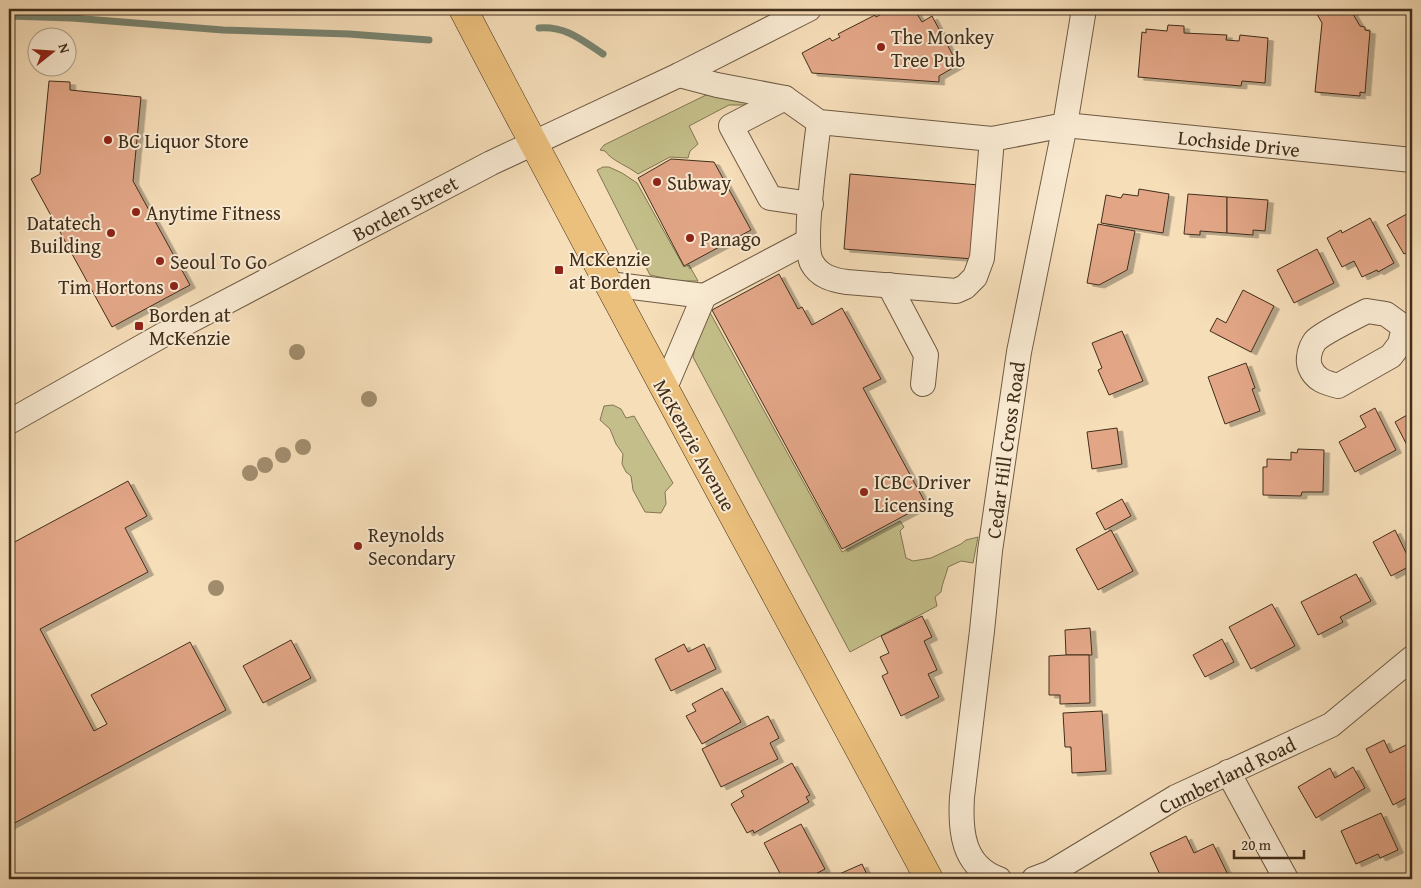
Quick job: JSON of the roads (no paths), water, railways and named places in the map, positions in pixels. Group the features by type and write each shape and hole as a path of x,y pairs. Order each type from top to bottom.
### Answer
{"main road":[{"name":"McKenzie Avenue","path":"463,9 664,390 720,489 929,879"}],"street":[{"name":"Borden Street","path":"9,422 161,336 491,163 679,75 809,9"},
{"name":"Cedar Hill Cross Road","path":"998,879 990,876 974,862 963,841 961,820 962,797 990,551 1019,352 1065,125 1084,9"},
{"path":"679,75 717,85 785,98 819,122 808,241 810,261 819,272 834,281 956,291 966,287 975,277 982,258 992,139"},
{"path":"785,98 731,126 770,198 811,204"},
{"name":"Lochside Drive","path":"819,122 992,139 1065,125 1412,160"},
{"path":"609,284 704,296 808,241"},
{"path":"889,285 926,356 923,384"},
{"path":"664,390 704,296"},
{"name":"Cumberland Road","path":"1034,879 1050,873 1176,797 1330,724 1412,658"},
{"path":"1228,772 1286,879"}],"waterway":[{"path":"9,16 72,18 223,30 349,34 429,40"},
{"path":"539,28 557,29 566,32 581,39 603,54"}],"place":[{"name":"The Monkey Tree Pub","path":"881,47"},
{"name":"BC Liquor Store","path":"108,140"},
{"name":"Subway","path":"657,182"},
{"name":"Anytime Fitness","path":"136,212"},
{"name":"Datatech Building","path":"111,233"},
{"name":"Panago","path":"690,238"},
{"name":"Seoul To Go","path":"160,261"},
{"name":"McKenzie at Borden","path":"559,270"},
{"name":"Tim Hortons","path":"174,286"},
{"name":"Borden at McKenzie","path":"139,326"},
{"name":"ICBC Driver Licensing","path":"864,492"},
{"name":"Reynolds Secondary","path":"358,546"}]}
